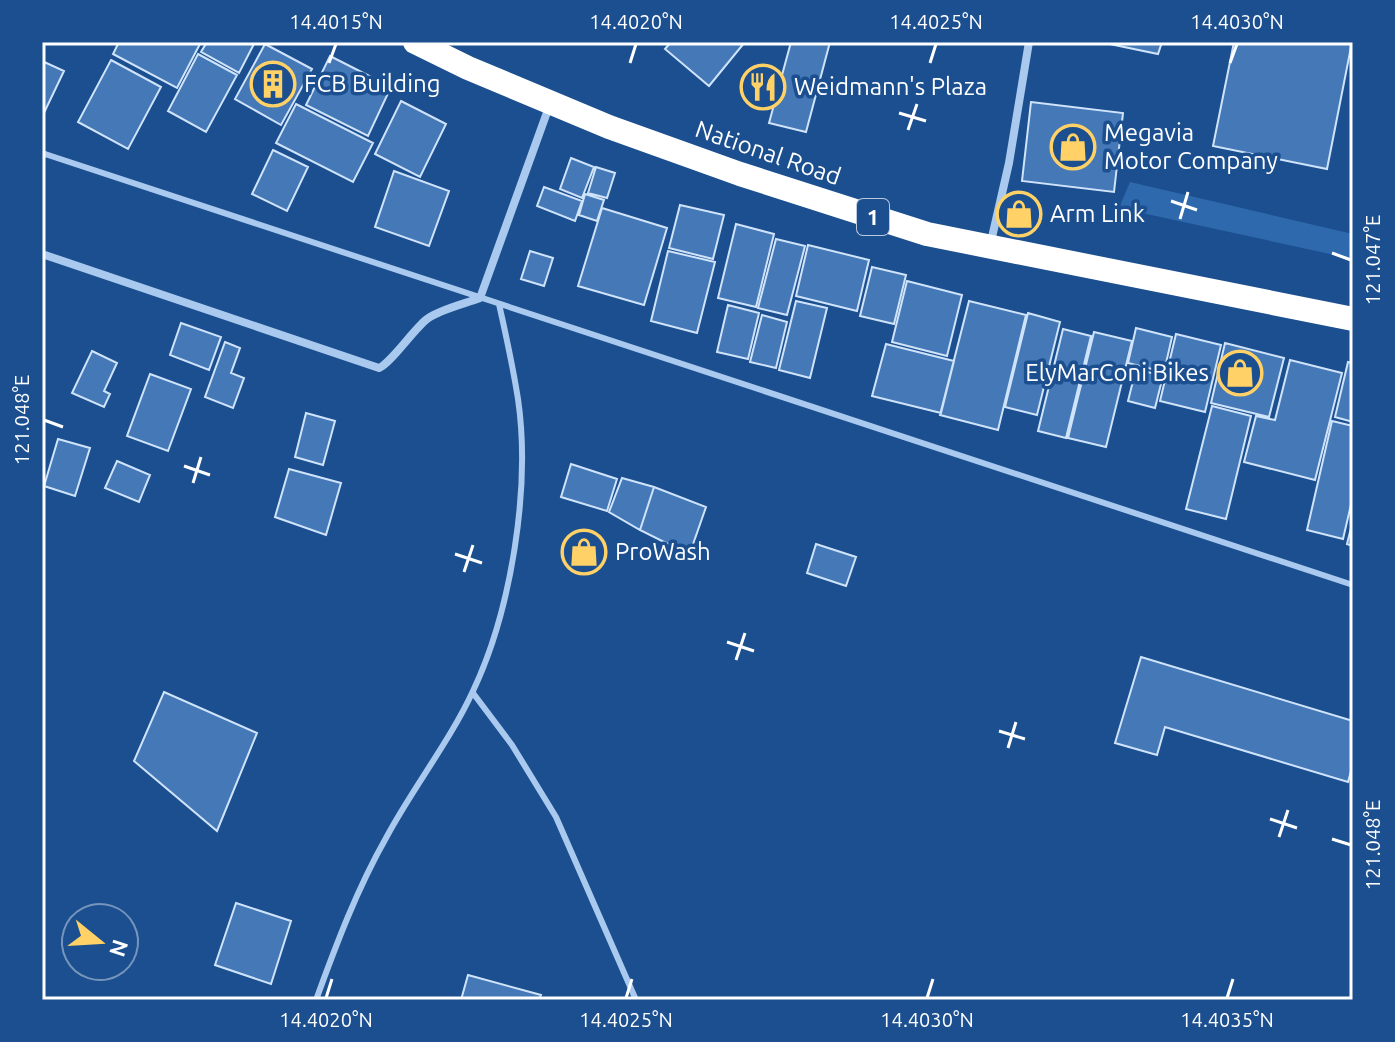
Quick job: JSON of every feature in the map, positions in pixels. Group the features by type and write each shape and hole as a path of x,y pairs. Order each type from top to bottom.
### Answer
{"highway":[{"name":"National Road","path":"415,42 609,127 806,196 927,234 1353,319"}],"street":[{"path":"989,246 1009,163 1029,42"},
{"path":"42,254 379,368 386,365 429,318 480,298 551,103"}],"lane":[{"path":"42,154 1353,585"},
{"path":"316,1000 353,906 385,839 473,693 495,635 517,522 521,457 518,402 499,304"},
{"path":"473,693 512,745 556,817 636,1000"}],"shaded area":[{"path":"1130,182 1353,234 1353,259 1119,208"}],"building":[{"path":"119,42 201,42 177,88 113,54"},
{"path":"207,42 255,42 239,73 201,52"},
{"path":"671,42 745,42 709,86 665,49"},
{"path":"791,42 830,42 806,132 769,123"},
{"path":"1100,42 1162,42 1158,54"},
{"path":"1234,42 1352,42 1327,169 1213,146"},
{"name":"FCB Building","path":"265,44 312,69 281,125 235,99"},
{"path":"198,54 237,75 206,132 168,111"},
{"path":"330,56 391,87 368,136 306,105"},
{"path":"111,60 161,87 128,149 78,122"},
{"path":"42,61 64,71 42,117"},
{"path":"401,101 446,124 420,177 375,154"},
{"name":"Megavia Motor Company","path":"1031,102 1123,113 1114,192 1022,181"},
{"path":"296,104 373,143 353,182 276,143"},
{"path":"273,150 308,167 287,211 252,194"},
{"path":"571,158 594,167 582,198 560,189"},
{"path":"596,167 615,173 607,198 588,193"},
{"path":"394,171 449,191 429,246 375,227"},
{"path":"544,187 582,201 575,221 537,206"},
{"path":"585,194 604,200 597,221 579,215"},
{"path":"680,205 724,215 713,259 669,248"},
{"path":"602,208 667,228 644,305 578,286"},
{"path":"736,224 774,234 756,307 718,298"},
{"path":"776,239 805,246 787,315 758,308"},
{"path":"808,245 869,260 857,311 796,296"},
{"path":"530,251 553,258 544,286 521,279"},
{"path":"668,251 715,262 697,333 651,321"},
{"path":"872,267 906,275 894,324 860,316"},
{"path":"907,281 962,295 947,356 892,342"},
{"path":"796,301 827,308 810,378 779,370"},
{"path":"969,301 1026,315 998,430 940,415"},
{"path":"728,305 759,313 748,359 717,352"},
{"path":"1028,313 1060,322 1037,415 1005,407"},
{"path":"762,315 787,322 776,368 750,362"},
{"path":"181,323 221,337 209,370 170,355"},
{"path":"1136,328 1172,337 1164,372 1128,363"},
{"path":"1063,329 1091,336 1066,438 1038,431"},
{"path":"1094,332 1132,341 1106,447 1068,438"},
{"path":"1176,334 1221,345 1205,412 1160,401"},
{"path":"225,342 240,348 231,373 244,378 233,408 205,397"},
{"path":"1225,343 1284,358 1269,417 1211,403"},
{"path":"886,344 954,361 941,413 872,396"},
{"path":"92,351 117,363 104,391 110,394 104,407 72,393"},
{"path":"1290,360 1342,373 1315,480 1244,462 1256,416 1275,420"},
{"path":"1348,362 1353,363 1353,422 1335,417"},
{"path":"1136,369 1163,376 1155,408 1128,401"},
{"path":"150,374 191,389 168,451 127,436"},
{"path":"1212,406 1251,416 1226,519 1186,509"},
{"path":"306,413 335,421 323,465 295,457"},
{"path":"1332,421 1353,426 1353,496 1343,539 1307,530"},
{"path":"58,439 90,448 75,496 44,486"},
{"path":"117,461 150,475 139,502 105,488"},
{"path":"571,464 617,479 607,511 561,497"},
{"path":"289,469 341,483 326,535 275,517"},
{"path":"622,478 654,487 640,530 609,512"},
{"path":"654,487 706,507 691,550 680,550 640,530"},
{"path":"1353,520 1353,546 1347,544"},
{"path":"816,544 856,557 846,586 807,573"},
{"path":"1141,657 1353,721 1353,764 1348,782 1165,727 1157,755 1115,743"},
{"path":"164,692 257,733 217,831 134,761"},
{"path":"236,903 291,921 271,984 215,965"},
{"path":"468,975 541,995 539,1000 461,1000"}],"place":[{"name":"FCB Building","path":"273,84"},
{"name":"Weidmann's Plaza","path":"763,87"},
{"name":"Megavia Motor Company","path":"1073,147"},
{"name":"Arm Link","path":"1019,214"},
{"name":"ElyMarConi Bikes","path":"1240,373"},
{"name":"ProWash","path":"584,552"}]}
